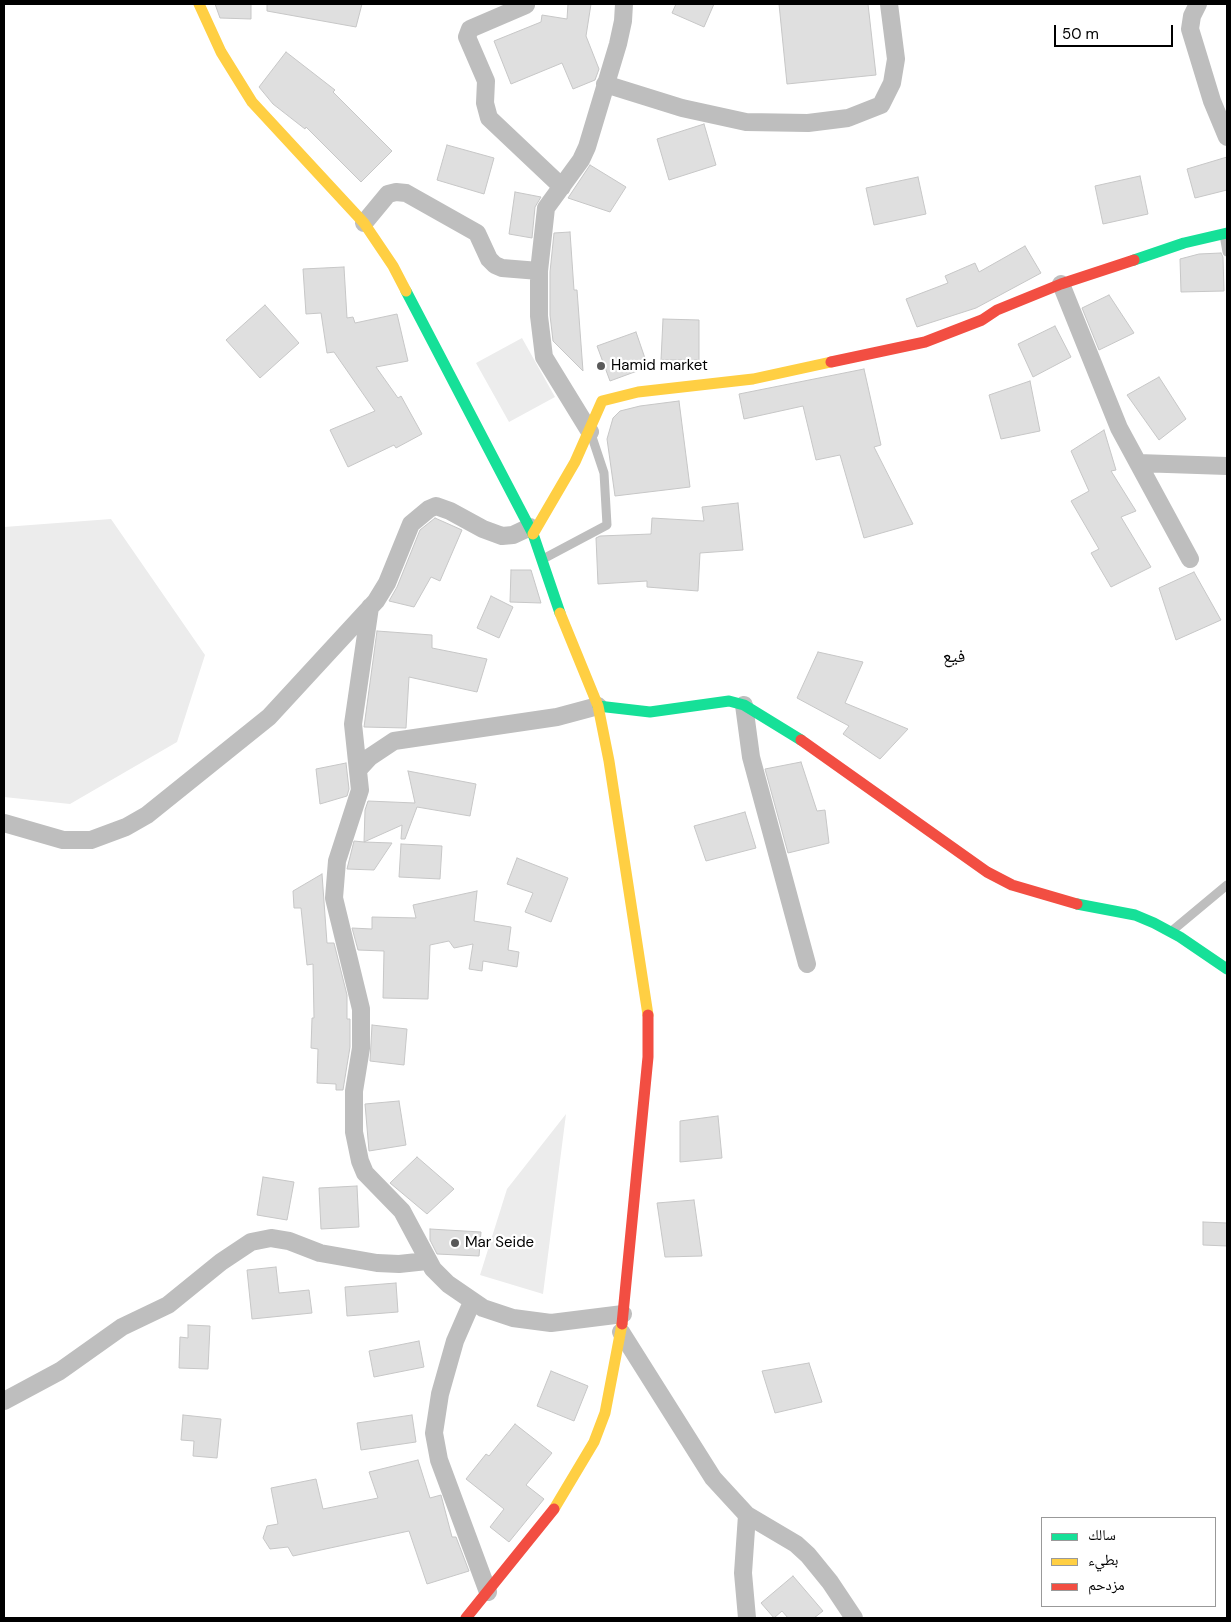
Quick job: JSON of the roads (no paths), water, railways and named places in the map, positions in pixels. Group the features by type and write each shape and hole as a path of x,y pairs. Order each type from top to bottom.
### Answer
{"main road":[{"path":"199,4 226,60 252,102 364,223 393,266 445,370 531,531 543,559 570,640 598,706 609,761 643,972 649,1021 648,1057 621,1332 605,1413 594,1442 559,1502 466,1618"},
{"path":"531,531 590,432 602,401 638,392 753,379 925,342 982,320 998,310 1061,284 1184,243 1226,234"},
{"path":"598,706 650,712 729,701 744,705 781,726 987,872 1012,885 1069,903 1135,916 1171,932 1227,969"}],"street":[{"path":"590,432 544,357 539,316 539,271 546,208 582,160 623,21 624,4"},
{"path":"605,84 682,108 746,122 808,123 848,118 880,105 892,83 896,59 889,4"},
{"path":"1198,4 1192,16 1190,29 1212,101 1227,137"},
{"path":"526,6 470,29 467,37 486,81 485,103 489,118 562,187"},
{"path":"364,223 388,194 396,192 406,194 477,232 489,259 495,265 539,271"},
{"path":"1061,284 1120,428 1190,559"},
{"path":"1138,463 1227,466"},
{"path":"4,823 74,841 105,836 147,815 269,717 381,595 411,524 429,509 436,506 450,511 483,529 502,536 531,531"},
{"path":"370,607 353,724 359,798 337,861 334,898 361,1009 361,1048 354,1091 354,1132 360,1161 365,1173 402,1211 427,1261 448,1284 482,1308 514,1318 551,1324 623,1314"},
{"path":"744,705 751,757 806,964"},
{"path":"358,770 370,757 394,741 557,717 598,706"},
{"path":"4,1401 60,1371 122,1326 168,1305 221,1262 251,1242 271,1238 288,1241 320,1253 377,1263 398,1264 427,1261"},
{"path":"472,1302 455,1341 442,1387 434,1432 439,1460 488,1592"},
{"path":"621,1332 649,1374 690,1445 713,1478 747,1514 796,1544 808,1555 830,1582 854,1618"},
{"path":"747,1514 743,1573 747,1618"}],"lane":[{"path":"1226,234 1227,252"},
{"path":"543,559 607,525 604,473 590,432"},
{"path":"1171,932 1227,885"}],"place":[{"name":"Hamid market","path":"601,366"},
{"name":"Mar Seide","path":"455,1243"}],"district":[{"name":"فيع","path":"954,657"}]}
